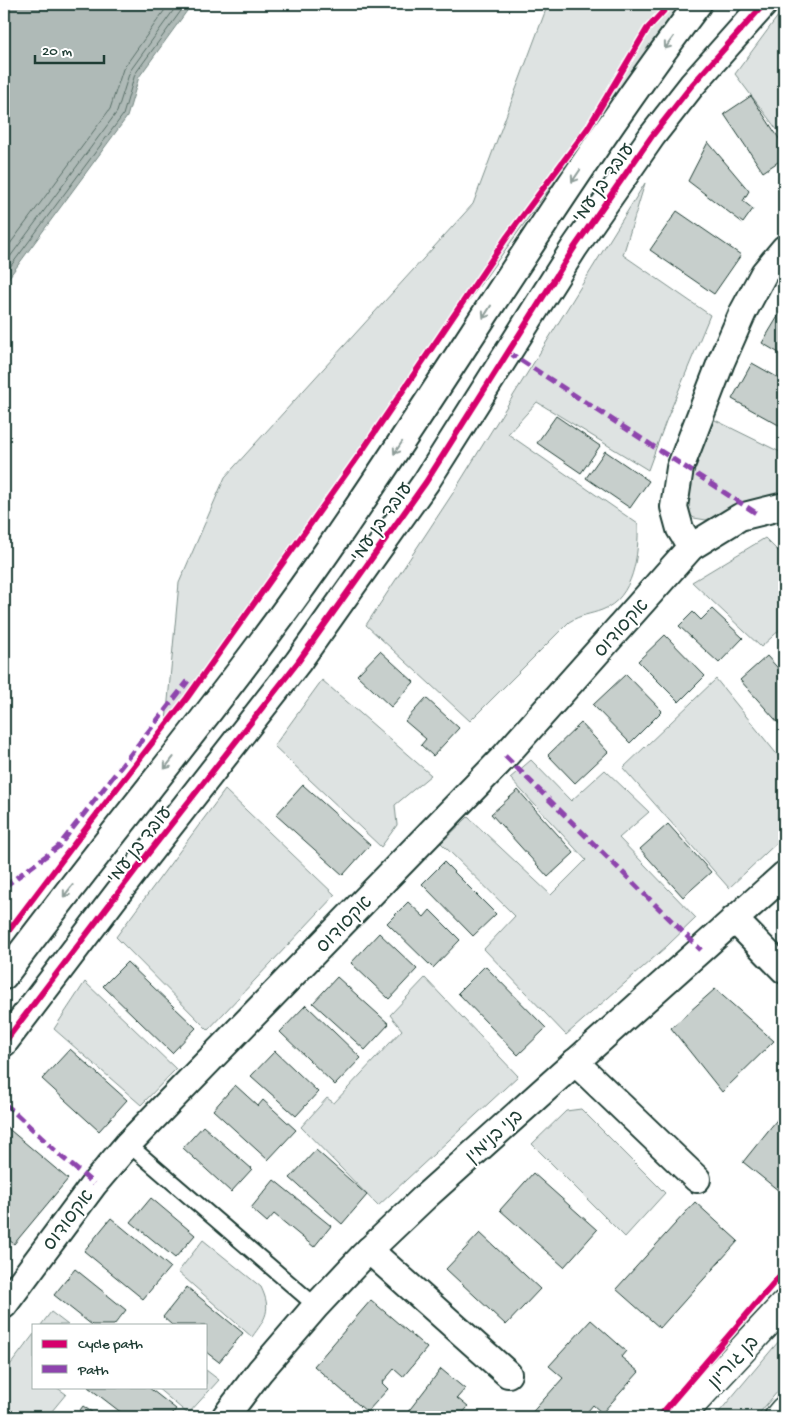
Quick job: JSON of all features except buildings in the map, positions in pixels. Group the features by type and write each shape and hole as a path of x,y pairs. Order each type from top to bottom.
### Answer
{"main road":[{"name":"בן גוריון","path":"680,1417 784,1305"},
{"path":"778,1417 784,1411"}],"street":[{"name":"עובד בן עמי","path":"4,976 288,608 480,324 579,171 698,4"},
{"name":"עובד בן עמי","path":"4,1043 316,638 426,482 574,248 652,136 692,85 764,4"},
{"path":"692,547 680,529 674,507 680,468 721,362 743,312 764,272 784,249"},
{"name":"אקסודוס","path":"4,1305 94,1184 128,1144 505,756 692,547 740,517 784,506"},
{"name":"בני בנימין","path":"225,1417 260,1371 316,1306 370,1250 426,1196 784,874"},
{"path":"734,919 784,970"},
{"path":"575,1062 697,1179"},
{"path":"370,1250 508,1374"}],"lane":[{"path":"128,1144 316,1306"}],"shaded area":[{"path":"548,4 682,4 166,722 179,583 225,477 473,204"},
{"path":"784,8 784,139 735,74"},
{"path":"645,183 623,255 710,315 648,470 537,402 508,434 638,524 637,548 632,574 628,585 613,604 569,622 470,721 366,625 453,493"},
{"path":"713,419 784,454 784,495 752,501 706,520 694,518 689,514 686,504 690,480"},
{"path":"765,538 784,557 784,626 761,647 692,582"},
{"path":"716,679 784,763 784,836 729,888 623,768"},
{"path":"322,680 431,775 395,805 397,825 381,847 274,746"},
{"path":"531,760 571,801 605,770 649,812 619,838 696,918 566,1035 484,949 515,916 441,843 468,817 551,895 586,860 510,778"},
{"path":"225,790 335,895 208,1030 116,937"},
{"path":"425,978 518,1076 378,1206 301,1127 327,1098 334,1103 402,1030 390,1015"},
{"path":"85,982 176,1069 141,1105 54,1029"},
{"path":"581,1109 665,1193 625,1237 532,1144 566,1111"},
{"path":"203,1240 261,1287 266,1302 266,1314 252,1337 178,1272"},
{"path":"51,1312 67,1324 42,1324"},
{"path":"784,1335 784,1384 756,1417 715,1417"},
{"path":"32,1337 32,1388 57,1388 66,1394 47,1417 4,1417 4,1373"},
{"path":"208,1372 219,1380 188,1414 157,1388 208,1388"}],"water":[{"path":"4,4 192,4 139,77 127,117 4,284"}],"marked path":[{"path":"508,352 756,513"},
{"path":"4,887 58,847 188,681"},
{"path":"505,756 701,950"},
{"path":"4,1104 94,1184"}],"cycle path":[{"path":"4,937 187,698 360,454 507,237 588,128 647,29 670,4"},
{"path":"4,1043 140,864 298,662 426,482 574,248 652,136 692,85 764,4"},
{"path":"659,1417 784,1271"}]}
